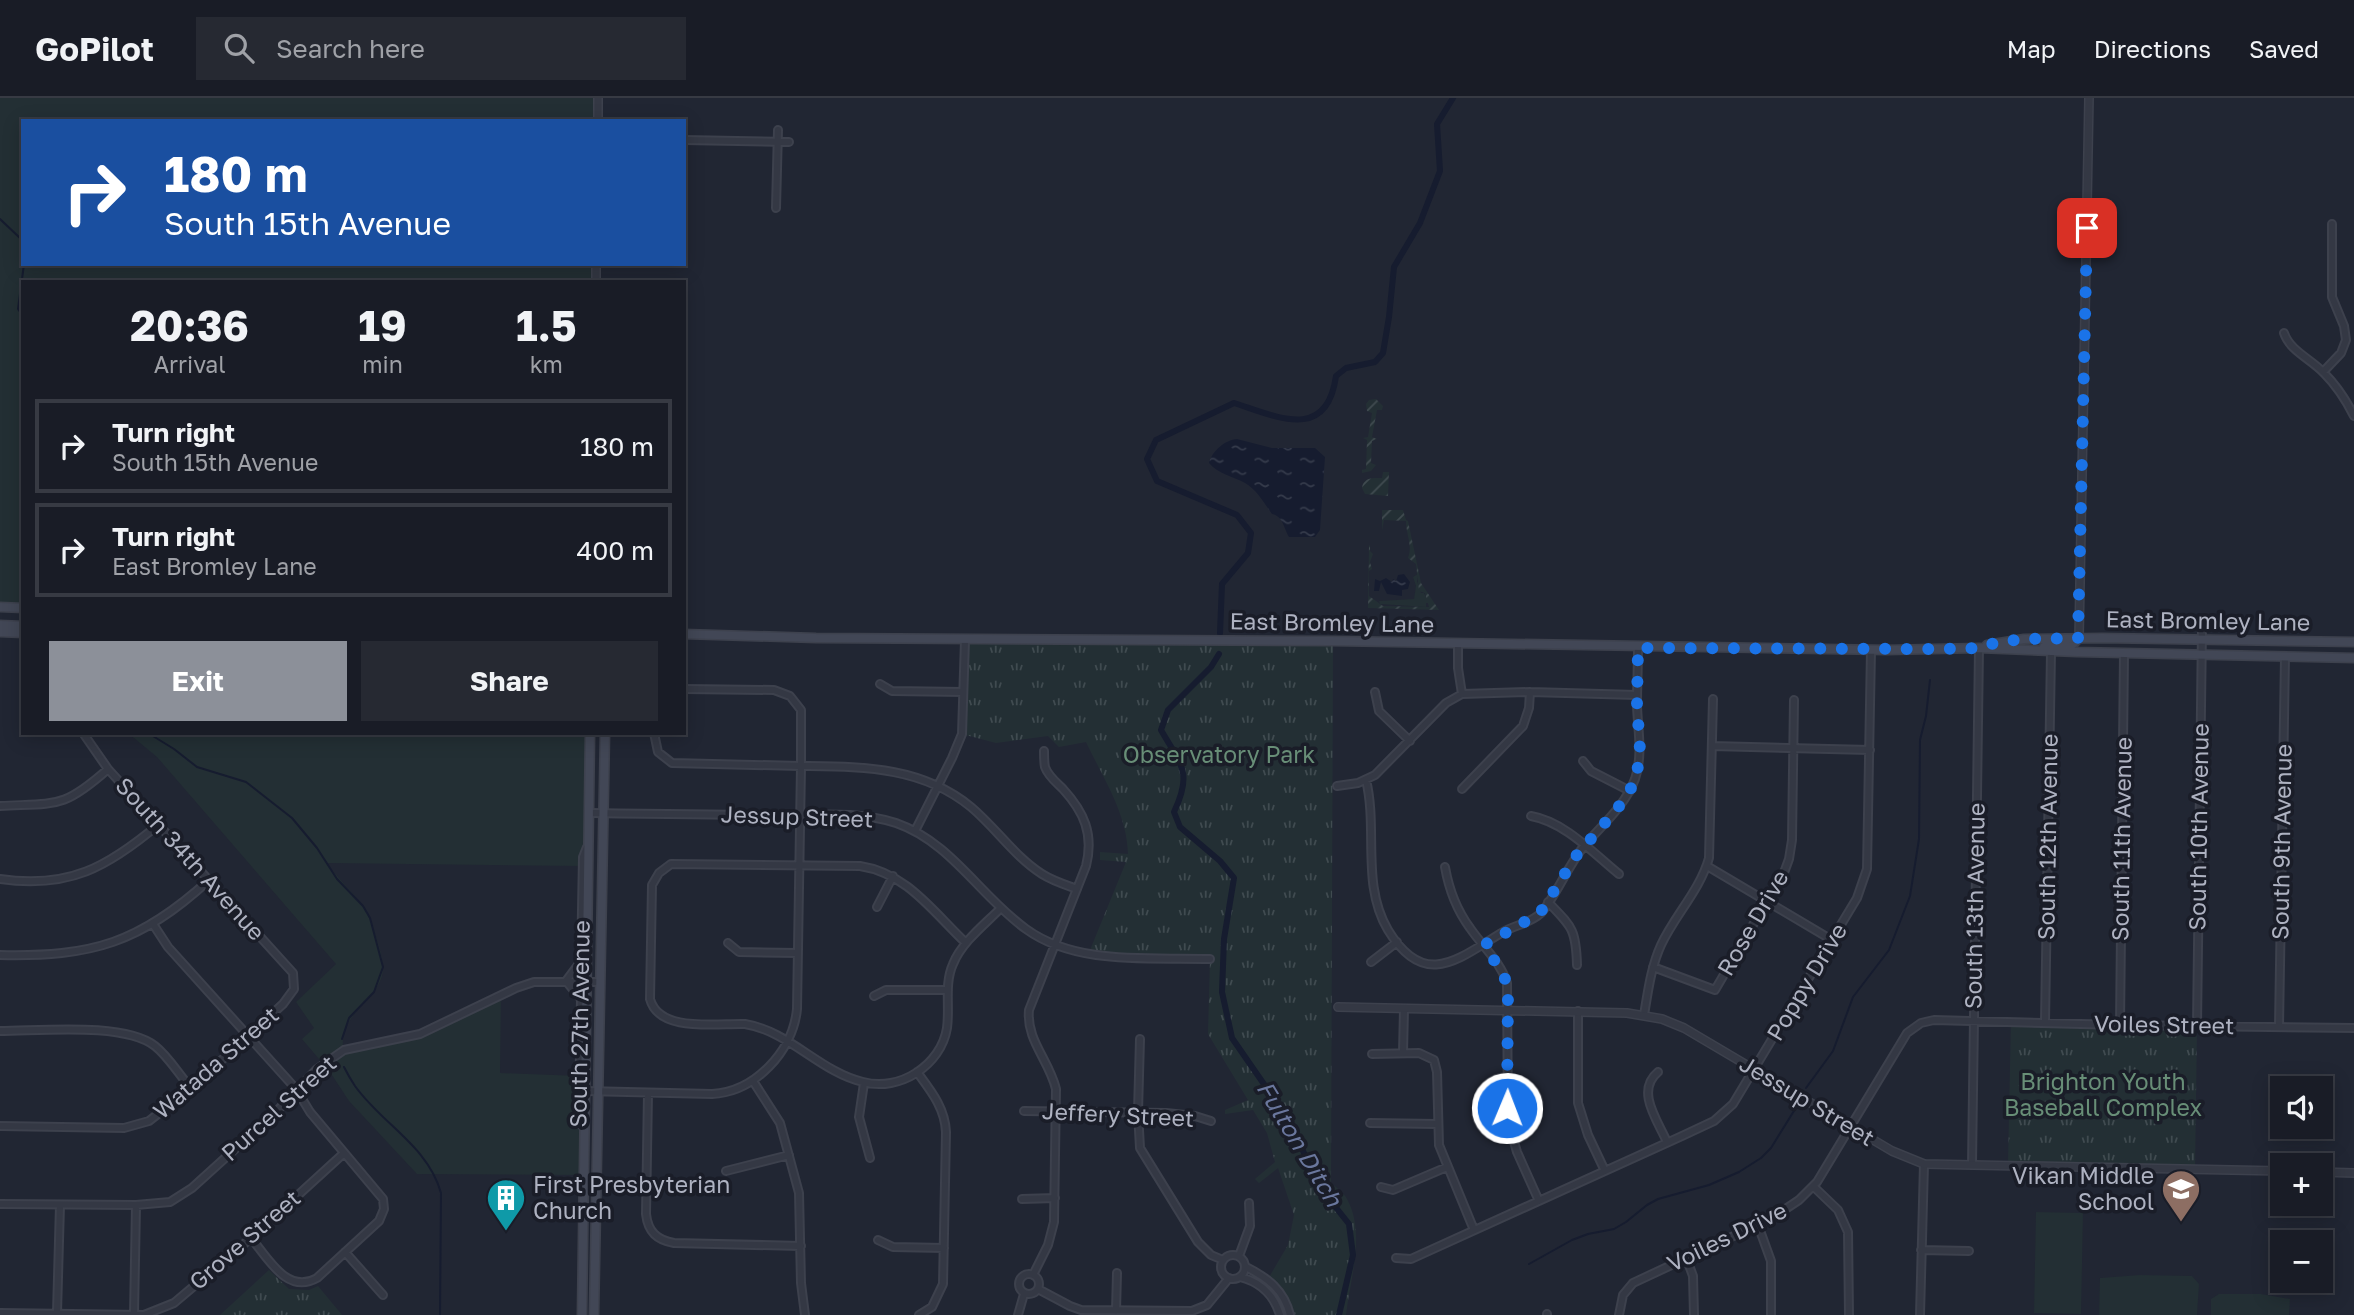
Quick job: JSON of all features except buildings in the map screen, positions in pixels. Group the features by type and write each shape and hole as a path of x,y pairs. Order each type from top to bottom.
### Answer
{"main road":[{"path":"0,607 21,608"},
{"path":"0,625 21,626"},
{"path":"0,632 21,633"},
{"name":"East Bromley Lane","path":"686,634 1638,648 1979,648 2354,658"},
{"name":"East Bromley Lane","path":"1979,648 2017,640 2078,638 2354,642"},
{"path":"2014,650 2072,645 2078,638 2084,648 2097,653"},
{"name":"South 27th Avenue","path":"582,1315 590,735"},
{"name":"South 27th Avenue","path":"594,1315 605,735"}],"street":[{"path":"598,98 598,119"},
{"path":"2078,638 2089,98"},
{"path":"776,208 778,130"},
{"path":"686,140 789,142"},
{"path":"2323,372 2341,353 2346,340 2344,326 2331,292 2332,224"},
{"path":"2284,333 2288,343 2323,372 2339,391 2354,416"},
{"name":"South 10th Avenue","path":"2197,1026 2202,628"},
{"path":"915,831 962,734 965,640"},
{"path":"1458,644 1462,694"},
{"path":"1366,780 1372,814 1374,892 1380,915 1397,942 1412,958 1438,964 1462,958 1540,913 1584,846 1630,791 1640,758 1638,648"},
{"name":"South 13th Avenue","path":"1972,1165 1979,648"},
{"name":"Poppy Drive","path":"1396,1258 1411,1259 1667,1142 1720,1117 1738,1097 1861,892 1867,869 1871,650"},
{"name":"South 12th Avenue","path":"2045,1022 2051,652"},
{"name":"South 11th Avenue","path":"2120,1025 2124,653"},
{"name":"South 9th Avenue","path":"2279,1027 2285,657"},
{"path":"880,684 892,691 963,692"},
{"path":"585,1091 720,1094 732,1091 753,1082 788,1042 796,1018 801,710 792,694 774,690 686,689"},
{"path":"1375,692 1379,711 1409,741"},
{"path":"1337,786 1366,780 1387,765 1447,703 1462,694 1530,692 1637,695"},
{"path":"1462,789 1523,726 1529,708 1530,692"},
{"path":"1644,1015 1653,967 1664,939 1707,866 1710,842 1713,699"},
{"name":"Rose Drive","path":"1653,967 1715,990 1785,870 1791,852 1794,700"},
{"name":"South 34th Avenue","path":"84,735 108,769 293,973 295,985"},
{"path":"654,735 656,747 661,755 673,763 883,769 915,777 969,806 1039,872 1077,889"},
{"path":"1712,746 1870,750"},
{"path":"1033,1275 1051,1235 1055,1198 1056,1088 1045,1058 1034,1043 1028,1020 1031,1001 1088,859 1088,831 1078,806 1047,772 1044,751"},
{"path":"655,762 661,755"},
{"path":"1583,761 1591,771 1630,791"},
{"path":"0,806 44,805 66,800 82,792 108,769"},
{"name":"Jessup Street","path":"589,813 872,817 915,831 937,845 1001,908 1026,929 1055,946 1097,956 1210,958"},
{"path":"1531,816 1543,818 1558,826 1619,874"},
{"path":"0,878 44,880 65,878 91,870 121,855 159,824"},
{"path":"584,1143 579,1108 581,999 566,981 581,961 583,857 589,842"},
{"path":"966,943 912,889 892,876 860,866 676,864 659,873 652,885 650,993 654,1011 671,1021 751,1025 771,1031 843,1075 864,1083 894,1083 918,1072 936,1055 943,1042 948,1021 951,968 966,943 1001,908"},
{"path":"1707,866 1832,940"},
{"path":"1445,867 1457,908 1504,975 1508,992 1508,1121 1517,1152 1539,1201"},
{"path":"877,907 892,876"},
{"path":"0,955 51,955 83,951 117,942 153,924 209,880"},
{"path":"1548,902 1572,928 1577,965"},
{"path":"153,924 167,947 296,1089 310,1112 343,1154 381,1195 384,1204 379,1221 317,1278 309,1282 295,1283 284,1277 251,1238"},
{"path":"1371,962 1397,942"},
{"path":"728,943 739,952 799,953"},
{"name":"Purcel Street","path":"0,1204 136,1206 170,1202 192,1188 276,1112 326,1061 344,1050 420,1034 523,986 539,982 600,982"},
{"name":"Watada Street","path":"0,1126 139,1126 156,1117 191,1088 289,998 295,985"},
{"path":"874,996 886,990 948,989"},
{"name":"Jessup Street","path":"1338,1007 1578,1011 1644,1015 1684,1028 1906,1159 1924,1164 2270,1171"},
{"path":"1403,1053 1404,1009"},
{"path":"1578,1011 1578,1103 1588,1135 1605,1171"},
{"name":"Voiles Drive","path":"1619,1315 1621,1300 1629,1287 1788,1209 1814,1187 1901,1042 1915,1026 1934,1020 1974,1021"},
{"name":"Voiles Street","path":"1974,1021 2354,1028"},
{"path":"0,1031 101,1031 133,1035 158,1049 191,1088"},
{"path":"1140,1039 1140,1148 1198,1242 1211,1255 1223,1261"},
{"path":"1372,1054 1435,1056 1438,1145 1474,1230"},
{"path":"918,1072 939,1103 946,1123 943,1284 932,1307 919,1315"},
{"path":"1658,1072 1648,1082 1647,1094 1667,1142"},
{"path":"753,1082 777,1116 801,1201 801,1283 805,1315"},
{"path":"864,1083 859,1117 870,1158"},
{"path":"648,1093 647,1220 652,1239 674,1243 801,1246"},
{"name":"Jeffery Street","path":"1024,1111 1181,1114 1211,1121"},
{"path":"1370,1123 1437,1124"},
{"name":"Grove Street","path":"0,1313 134,1315 154,1312 174,1303 251,1238 343,1154"},
{"path":"726,1171 789,1155"},
{"path":"1920,1315 1924,1164"},
{"path":"1381,1187 1392,1190 1447,1167"},
{"path":"2333,1172 2354,1173"},
{"path":"1814,1187 1838,1210 1848,1232 1849,1315"},
{"path":"1022,1199 1055,1198"},
{"path":"1239,1256 1250,1226 1250,1203"},
{"path":"57,1313 60,1205"},
{"path":"134,1315 136,1206"},
{"path":"1758,1225 1771,1261 1771,1315"},
{"path":"878,1240 893,1247 944,1248"},
{"path":"1921,1250 1969,1251"},
{"path":"345,1252 383,1295"},
{"path":"1228,1278 1223,1272 1223,1261 1229,1255 1239,1256 1246,1267 1276,1286 1290,1315"},
{"path":"1686,1257 1693,1276 1694,1315"},
{"path":"1240,1277 1246,1267"},
{"path":"1116,1311 1117,1273"},
{"path":"1024,1275 1033,1275 1038,1280 1038,1289 1033,1294 1024,1294 1019,1287 1019,1280 1024,1275"},
{"path":"1038,1289 1081,1310 1192,1311 1207,1305 1228,1278 1240,1277 1267,1291 1276,1303 1280,1315"},
{"path":"1018,1315 1024,1294"},
{"path":"932,1307 937,1313"}],"green space":[{"path":"0,98 599,98 598,119 21,119 21,266 595,266 595,280 21,280 21,608 0,607"},
{"path":"1376,399 1383,406 1382,410 1377,410 1372,437 1377,439 1372,441 1371,463 1376,465 1371,471 1362,473 1362,470 1366,469 1367,440 1363,438 1368,437 1372,413 1367,411 1366,404 1369,400"},
{"path":"1383,472 1389,472 1388,496 1365,494 1362,488 1364,482 1382,478"},
{"path":"1382,510 1403,510 1408,521 1421,583 1439,610 1368,608 1369,546 1370,545 1373,554 1370,562 1372,569 1369,571 1369,596 1383,606 1429,607 1425,593 1419,591 1416,564 1408,558 1410,544 1406,521 1384,520 1382,530"},
{"path":"1418,574 1421,593 1424,593 1429,603 1426,603 1426,607 1380,604 1379,601 1414,599 1416,586 1413,577"},
{"name":"Observatory Park","path":"965,640 1333,641 1331,1183 1347,1199 1355,1227 1355,1256 1346,1315 1290,1315 1287,1303 1268,1279 1288,1245 1294,1215 1278,1168 1259,1183 1255,1179 1275,1162 1267,1133 1253,1110 1225,1114 1225,1110 1248,1100 1208,1034 1210,959 1088,955 1126,862 1100,860 1100,852 1128,854 1119,810 1086,742 1059,747 1048,736 996,743 962,734"},
{"path":"130,735 590,735 589,842 582,866 327,863 369,917 383,966 376,989 349,1023 344,1035 343,1051 414,1035 501,995 500,1073 580,1076 584,1175 417,1174 349,1101 330,1072 302,1039 314,1028 296,1002 336,964 157,757"},
{"name":"Brighton Youth Baseball Complex","path":"2011,1021 2197,1026 2195,1169 2008,1165"},
{"path":"2036,1212 2083,1213 2081,1314 2034,1313"},
{"path":"269,1270 289,1289 309,1290 318,1286 342,1315 220,1315"},
{"path":"2140,1275 2192,1276 2199,1284 2197,1315 2099,1315 2100,1278"},
{"path":"2219,1294 2261,1294 2290,1299 2289,1315 2211,1315 2211,1299"}],"water":[{"path":"1237,439 1272,448 1315,448 1325,457 1320,530 1315,537 1289,537 1281,520 1272,514 1253,489 1209,463 1220,447"},
{"path":"1404,574 1410,582 1408,589 1402,590 1402,596 1387,594 1381,582 1379,591 1374,591 1375,579 1380,581 1386,578 1392,582 1393,579 1396,581 1398,575"}],"waterway":[{"name":"Fulton Ditch","path":"1220,633 1222,584 1248,553 1251,533 1237,515 1157,481 1147,459 1156,440 1234,403 1283,418 1298,420 1311,417 1322,410 1331,397 1336,376 1346,368 1375,362 1383,353 1394,267 1420,223 1440,171 1437,124 1453,98"},
{"path":"0,219 21,242"},
{"path":"22,280 24,266"},
{"path":"21,286 18,309 21,313"},
{"name":"Fulton Ditch","path":"1219,654 1211,667 1168,710 1161,730 1179,761 1184,778 1174,812 1180,827 1220,861 1234,878 1224,939 1222,992 1232,1038 1286,1116 1322,1190 1349,1224 1353,1255 1339,1315"},
{"path":"1806,1088 1833,1051 1853,997 1889,950 1910,896 1919,839 1920,740 1930,680"},
{"path":"151,735 197,767 246,782 292,818 317,848 337,879 363,906 370,918 383,967 374,992 349,1018 342,1039"},
{"path":"344,1067 366,1100 415,1149 435,1176 441,1193 440,1315"},
{"path":"1529,1264 1572,1240 1614,1229 1658,1199 1709,1185 1739,1172 1771,1148 1797,1106"}],"place":[{"name":"Vikan Middle School","path":"2181,1223"},
{"name":"First Presbyterian Church","path":"506,1232"}],"route":[{"path":"1507,1108 1507,983 1499,965 1484,945 1540,913 1576,856 1630,791 1636,777 1640,750 1638,648 1939,649 1979,648 1998,642 2024,639 2078,638 2087,228"}]}
